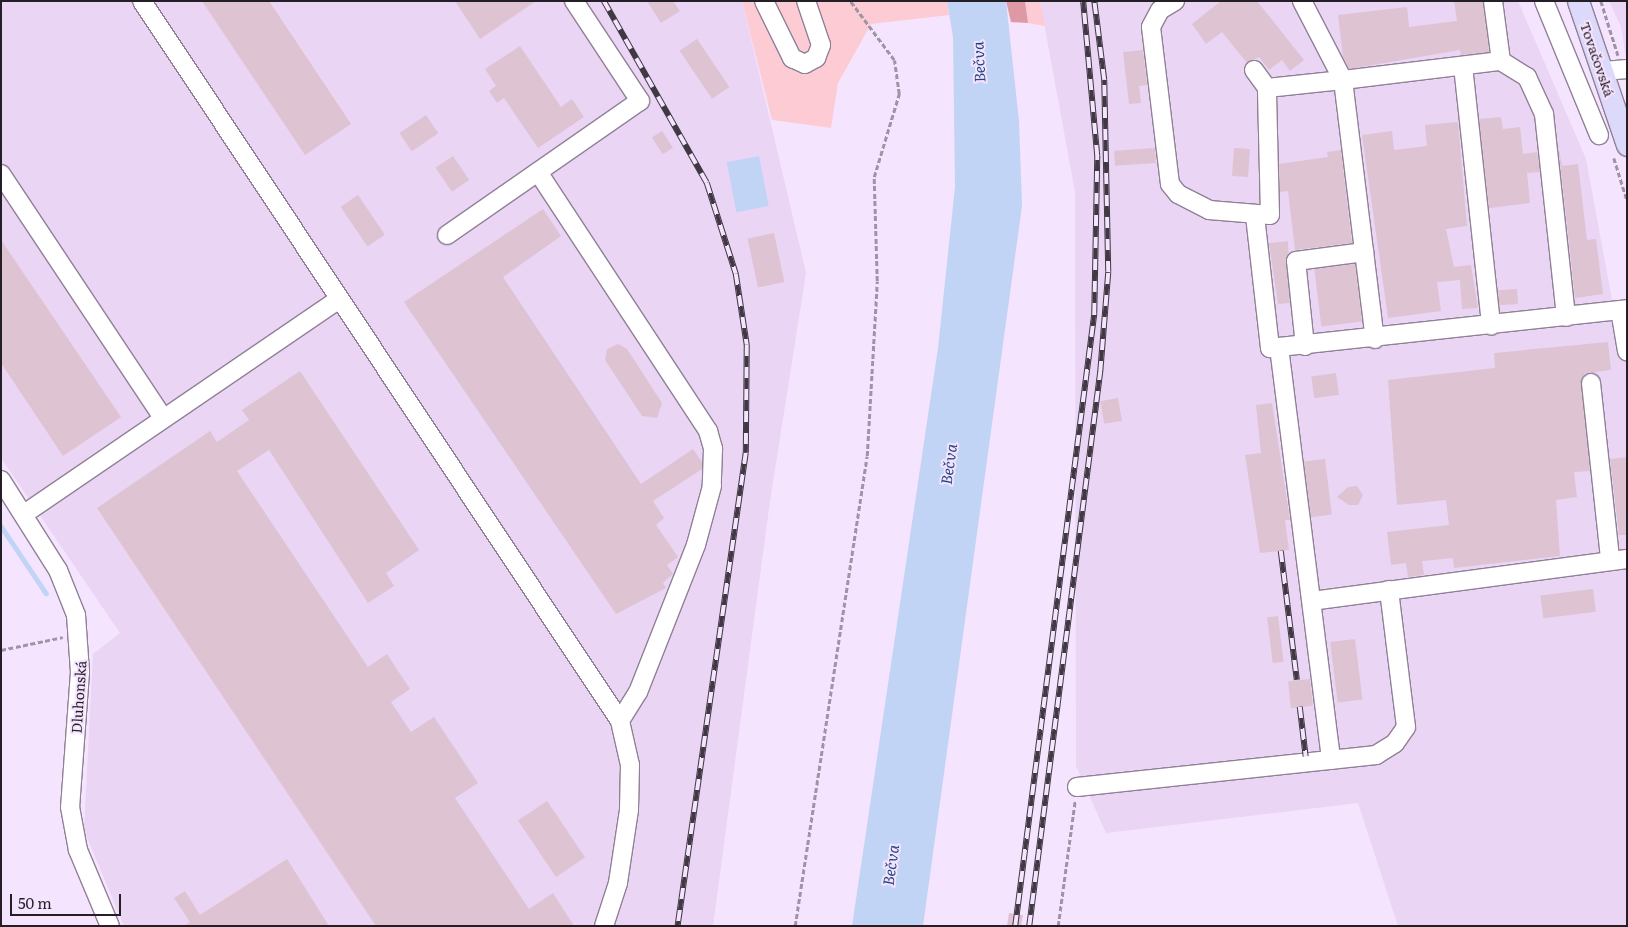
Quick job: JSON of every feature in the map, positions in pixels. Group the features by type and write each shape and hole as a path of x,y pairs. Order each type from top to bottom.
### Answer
{"main road":[{"name":"Tovačovská","path":"1578,1 1618,70 1627,145"}],"street":[{"path":"142,1 620,721 630,765 629,810 618,883 604,926"},
{"path":"447,235 640,101 574,1"},
{"path":"764,1 792,58 805,64 816,58 821,45 806,1"},
{"path":"1176,1 1160,10 1151,27 1170,184 1190,202 1209,210 1255,216 1270,215 1267,88 1254,70"},
{"path":"1302,1 1343,80 1375,339"},
{"path":"1493,1 1501,61"},
{"path":"1544,1 1599,135"},
{"path":"1267,88 1501,61 1527,77 1544,114 1566,317"},
{"path":"1463,66 1490,325"},
{"path":"538,172 708,431 713,449 712,486 696,545 638,692 620,721"},
{"path":"1,174 163,418"},
{"path":"1255,216 1270,348 1375,339 1623,310 1627,351"},
{"path":"1305,346 1296,261 1364,252"},
{"path":"24,514 339,299"},
{"path":"1280,347 1331,760"},
{"path":"1312,601 1618,559 1591,384"},
{"name":"Dluhonská","path":"1,480 24,514 66,585 79,634 70,807 78,850 110,926"},
{"path":"1077,787 1376,755 1395,743 1406,727 1389,590"}],"path":[{"path":"795,926 866,456 877,281 874,177 899,94 894,60 850,1"},
{"path":"1601,1 1618,70"},
{"path":"1,650 79,634"},
{"path":"1058,926 1077,787"}],"shaded area":[{"path":"1,1 742,1 806,273 770,501 713,926 124,926 84,830 93,654 120,633 1,458"},
{"path":"742,1 947,1 949,15 871,24 838,83 831,128 772,120"},
{"path":"1006,1 1025,1 1028,23 1011,22"},
{"path":"1025,1 1040,1 1045,26 1028,23"},
{"path":"1040,1 1518,1 1586,159 1612,300 1627,299 1627,926 1398,926 1358,803 1106,833 1076,766 1075,192"},
{"path":"1609,1 1627,1 1627,64 1621,27"}],"water":[{"name":"Bečva","path":"947,1 1006,1 1019,121 1022,206 923,926 852,926 938,348 955,187 953,37"},
{"path":"759,156 769,206 736,212 727,162"}],"building":[{"path":"202,1 269,1 351,124 305,155"},
{"path":"455,1 536,1 480,39"},
{"path":"647,1 673,1 680,11 661,23"},
{"path":"1221,1 1257,1 1304,60 1290,71 1282,60 1269,70 1259,57 1247,63 1222,32 1206,44 1192,24"},
{"path":"1454,1 1483,1 1489,52 1461,55 1460,50 1349,69 1343,57 1338,15 1407,7 1409,27 1457,21"},
{"path":"697,39 729,87 712,99 680,51"},
{"path":"520,46 561,107 572,99 584,117 538,148 504,98 497,103 489,91 496,86 485,69"},
{"path":"1143,50 1147,85 1139,86 1141,103 1129,104 1123,52"},
{"path":"426,115 438,133 412,151 399,133"},
{"path":"1501,117 1503,129 1520,127 1523,154 1537,152 1540,172 1527,173 1530,203 1489,208 1479,119"},
{"path":"1458,122 1467,226 1446,229 1454,267 1471,265 1478,308 1462,309 1460,280 1437,282 1441,311 1388,318 1362,135 1392,131 1394,150 1427,146 1425,125"},
{"path":"662,131 673,148 663,154 652,138"},
{"path":"1558,144 1562,166 1578,164 1587,240 1596,239 1603,294 1575,298"},
{"path":"1155,148 1156,163 1115,166 1114,151"},
{"path":"1234,148 1250,149 1248,177 1232,176"},
{"path":"1341,150 1352,243 1295,250 1288,191 1280,192 1279,164 1328,157 1327,152"},
{"path":"453,156 469,180 452,192 436,168"},
{"path":"358,195 385,235 367,247 341,207"},
{"path":"543,209 561,236 503,277 641,484 693,449 702,462 702,469 653,501 664,518 656,525 678,557 667,565 673,574 663,583 666,588 616,614 404,302"},
{"path":"774,233 784,282 758,288 748,239"},
{"path":"1,240 121,417 63,456 1,363"},
{"path":"1288,241 1290,303 1278,304 1269,243"},
{"path":"1355,264 1362,322 1321,327 1314,269"},
{"path":"1517,289 1518,304 1499,305 1498,290"},
{"path":"1608,342 1611,370 1585,373 1581,379 1590,471 1574,472 1577,497 1556,500 1560,556 1454,568 1453,558 1422,561 1424,575 1408,577 1406,563 1391,565 1387,532 1449,525 1446,500 1397,505 1388,380 1495,368 1494,353"},
{"path":"618,344 627,349 662,403 657,418 642,416 605,360 607,349"},
{"path":"300,371 419,550 386,573 394,586 368,603 269,450 237,471 368,667 387,654 410,689 391,702 411,732 434,717 478,783 455,798 529,909 553,893 574,926 376,926 97,508 210,431 217,442 249,420 242,410"},
{"path":"1336,373 1339,395 1314,398 1311,376"},
{"path":"1118,398 1122,421 1104,424 1100,401"},
{"path":"1272,403 1290,520 1285,520 1289,550 1260,553 1245,455 1261,453 1256,405"},
{"path":"1627,457 1627,535 1619,535 1610,459"},
{"path":"1325,459 1332,515 1311,517 1304,462"},
{"path":"1357,486 1363,495 1358,505 1349,505 1337,497 1348,487"},
{"path":"1593,589 1596,612 1543,618 1540,595"},
{"path":"1278,616 1284,662 1273,663 1267,617"},
{"path":"1355,639 1362,700 1338,703 1330,642"},
{"path":"1310,679 1313,706 1291,708 1288,681"},
{"path":"547,801 585,857 556,877 518,821"},
{"path":"287,859 329,926 184,926 190,922 174,898 185,891 200,915"},
{"path":"1009,913 1023,915 1021,926 1007,926"}],"waterway":[{"path":"1,526 46,593"}],"railway":[{"path":"604,1 707,183 736,274 747,345 746,453 678,926"},
{"path":"1015,926 1094,314 1097,156 1083,1"},
{"path":"1029,926 1100,372 1108,272 1104,80 1094,1"},
{"path":"1281,551 1297,680"},
{"path":"1300,707 1306,757"}]}
